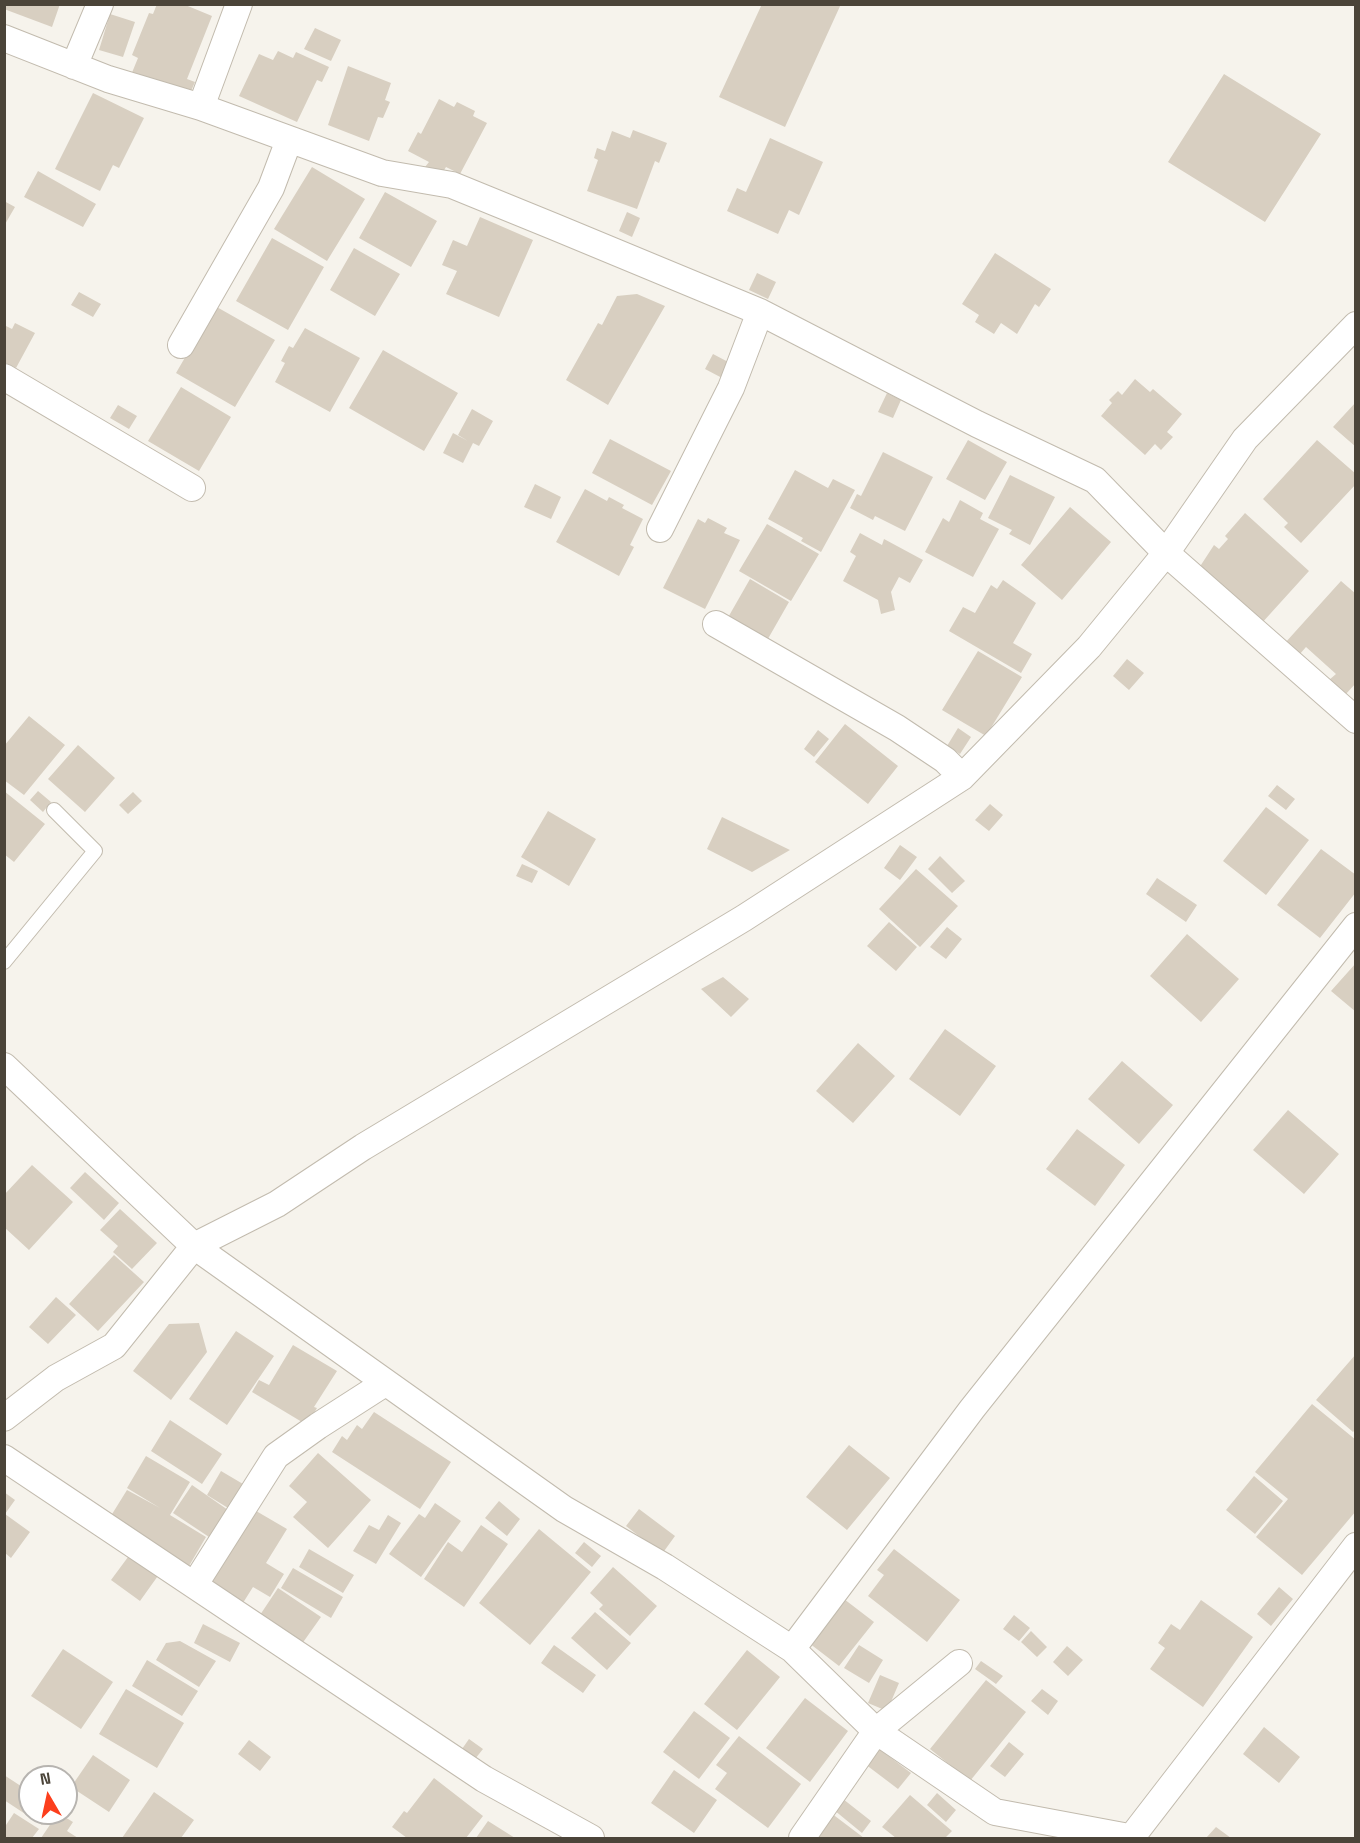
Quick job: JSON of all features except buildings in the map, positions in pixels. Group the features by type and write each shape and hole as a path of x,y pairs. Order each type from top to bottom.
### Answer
{"street":[{"path":"75,66 100,4"},
{"path":"201,107 239,4"},
{"path":"4,39 108,79 201,107 382,173 452,185 760,312 977,424 1095,480 1166,553 1355,717"},
{"path":"181,345 271,188 289,140"},
{"path":"660,529 731,388 760,312"},
{"path":"4,1418 56,1378 114,1346 194,1246 277,1204 363,1147 744,918 962,777 1089,647 1166,553 1245,439 1356,325"},
{"path":"4,377 192,488"},
{"path":"716,624 897,728 945,760 962,777"},
{"path":"792,1649 972,1409 1356,926"},
{"path":"4,1066 194,1246 564,1509 665,1567 792,1649 876,1731 995,1812 1132,1838 1356,1546"},
{"path":"195,1584 276,1456 385,1383"},
{"path":"4,1458 484,1779 591,1839"},
{"path":"802,1839 876,1731 959,1663"}],"lane":[{"path":"4,962 95,851 54,810"}]}
